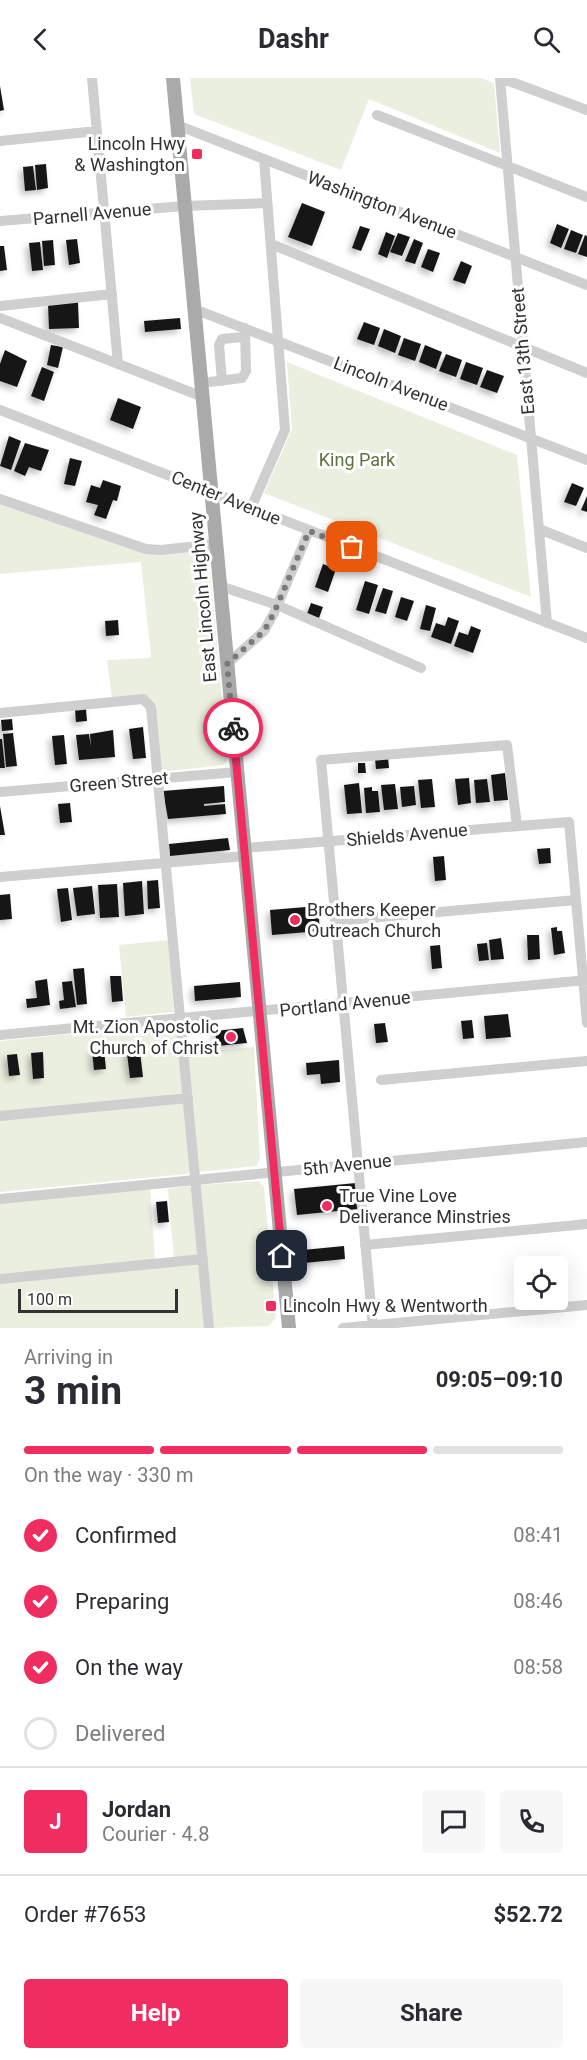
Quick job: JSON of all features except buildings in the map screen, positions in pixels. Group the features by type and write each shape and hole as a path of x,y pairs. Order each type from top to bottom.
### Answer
{"main road":[{"name":"East Lincoln Highway","path":"173,78 289,1328"}],"street":[{"path":"92,78 118,364"},
{"path":"500,78 587,110"},
{"name":"East 13th Street","path":"500,78 547,623"},
{"path":"377,115 587,197"},
{"name":"Washington Avenue","path":"177,125 587,285"},
{"path":"0,141 97,132"},
{"path":"251,508 285,430 264,159"},
{"name":"Parnell Avenue","path":"0,221 184,206 267,203"},
{"path":"271,244 587,373"},
{"path":"0,306 112,294"},
{"name":"Lincoln Avenue","path":"194,309 245,333 278,341 587,460"},
{"path":"0,318 118,364 202,390 222,381 242,378 245,374 245,333 222,339 219,345 222,381"},
{"name":"Center Avenue","path":"0,410 587,638"},
{"path":"0,499 146,549 162,550 216,544"},
{"path":"539,529 587,548"},
{"path":"227,664 264,631 309,531"},
{"path":"220,586 277,605 421,668"},
{"path":"0,713 144,699 151,707 209,1328"},
{"path":"373,1327 321,760 507,745 517,826"},
{"name":"Green Street","path":"0,792 237,772"},
{"name":"Shields Avenue","path":"0,877 165,863 327,841 569,822 576,900"},
{"path":"335,921 576,900 585,980 587,1023"},
{"name":"Portland Avenue","path":"0,1035 585,980"},
{"path":"381,1080 587,1061"},
{"path":"0,1116 188,1098"},
{"name":"5th Avenue","path":"0,1199 587,1142"},
{"path":"365,1245 587,1224"},
{"path":"0,1279 203,1259"},
{"path":"343,1328 373,1327 587,1305"}],"green space":[{"path":"190,78 481,78 494,83 500,153 369,99 341,170 194,114"},
{"name":"King Park","path":"287,362 517,455 531,597 264,493 292,429"},
{"path":"0,503 142,552 208,549 228,760 223,765 160,772 154,706 112,698 107,660 150,658 151,655 141,562 0,574"},
{"path":"169,940 174,1012 126,1017 119,945"},
{"path":"171,1024 177,1026 184,1093 0,1113 0,1041"},
{"path":"254,1047 260,1159 256,1166 199,1172 185,1053"},
{"path":"183,1102 190,1171 187,1174 0,1192 0,1120"},
{"path":"259,1181 264,1187 276,1318 269,1326 212,1328 200,1185"},
{"path":"189,1186 193,1189 199,1257 174,1260 168,1189"},
{"path":"150,1189 155,1260 0,1275 0,1203"},
{"path":"200,1263 206,1328 0,1328 0,1281"}],"way so far":[{"path":"233,728 227,664 264,631 309,531 352,547"}],"place":[{"name":"Lincoln Hwy & Washington","path":"197,154"},
{"name":"Brothers Keeper Outreach Church","path":"295,920"},
{"name":"Mt. Zion Apostolic Church of Christ","path":"231,1037"},
{"name":"True Vine Love Deliverance Minstries","path":"327,1206"},
{"name":"Lincoln Hwy & Wentworth","path":"271,1306"}],"route":[{"path":"233,728 282,1256"}]}
